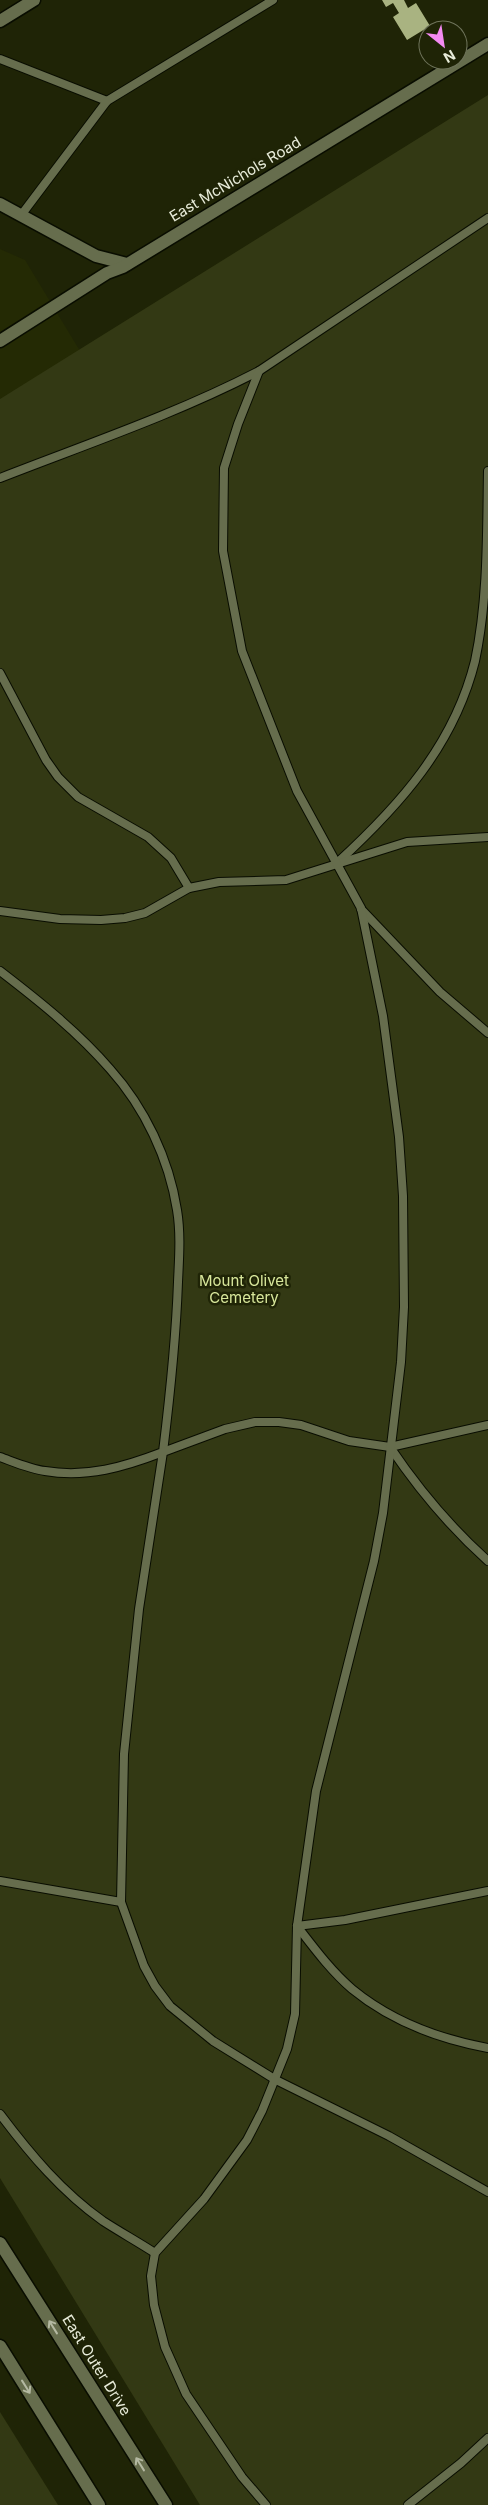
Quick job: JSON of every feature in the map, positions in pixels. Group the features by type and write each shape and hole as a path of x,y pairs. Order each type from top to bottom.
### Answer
{"street":[{"path":"0,21 34,0"},
{"name":"East McNichols Road","path":"0,341 488,44"},
{"path":"0,204 96,256 127,264"},
{"path":"96,256 101,278"},
{"name":"East Outer Drive","path":"0,2243 166,2505"},
{"path":"0,2346 99,2505"}],"lane":[{"path":"22,214 107,101 273,0"},
{"path":"0,59 107,101"},
{"path":"0,478 128,429 225,389 259,371 488,218"},
{"path":"259,371 224,468 223,551 242,650 263,709 297,791 361,908 440,992 488,1033"},
{"path":"336,863 379,824 419,778 454,721 477,652 480,634 487,558 488,471"},
{"path":"0,673 46,760 58,777 78,797 148,837 171,858 189,888"},
{"path":"0,911 60,919 101,920 125,918 145,913 189,888 219,882 286,880 407,842 488,837"},
{"path":"266,2505 242,2477 186,2394 165,2347 153,2295 151,2276 155,2253 204,2199 247,2140 276,2080 287,2049 295,2014 297,1926 316,1791 374,1561 383,1513 402,1362 404,1307 403,1196 399,1137 383,1016 361,908"},
{"path":"0,971 49,1009 110,1069 139,1108 158,1144 169,1174 177,1212 179,1251 170,1399 139,1608 124,1754 121,1902 144,1966 155,1986 170,2006 213,2041 276,2080 389,2136 488,2192"},
{"path":"0,1457 43,1471 72,1473 112,1470 209,1434 255,1422 279,1422 301,1426 349,1441 390,1447 488,1425"},
{"path":"390,1447 417,1487 448,1524 488,1561"},
{"path":"0,1881 121,1902"},
{"path":"297,1926 345,1920 488,1891"},
{"path":"297,1926 331,1968 351,1988 390,2016 435,2034 488,2048"},
{"path":"0,2114 48,2173 78,2202 155,2253"},
{"path":"408,2505 461,2463 488,2438"}],"shaded area":[{"path":"0,249 25,260 80,351 0,399"}],"green space":[{"name":"Mount Olivet Cemetery","path":"488,95 488,2505 200,2505 0,2178 0,399"},
{"path":"0,2412 58,2505 0,2505"}],"building":[{"path":"382,0 404,0 408,8 416,3 426,20 418,20 418,33 407,40 393,17 399,13 393,3 386,7"}]}
